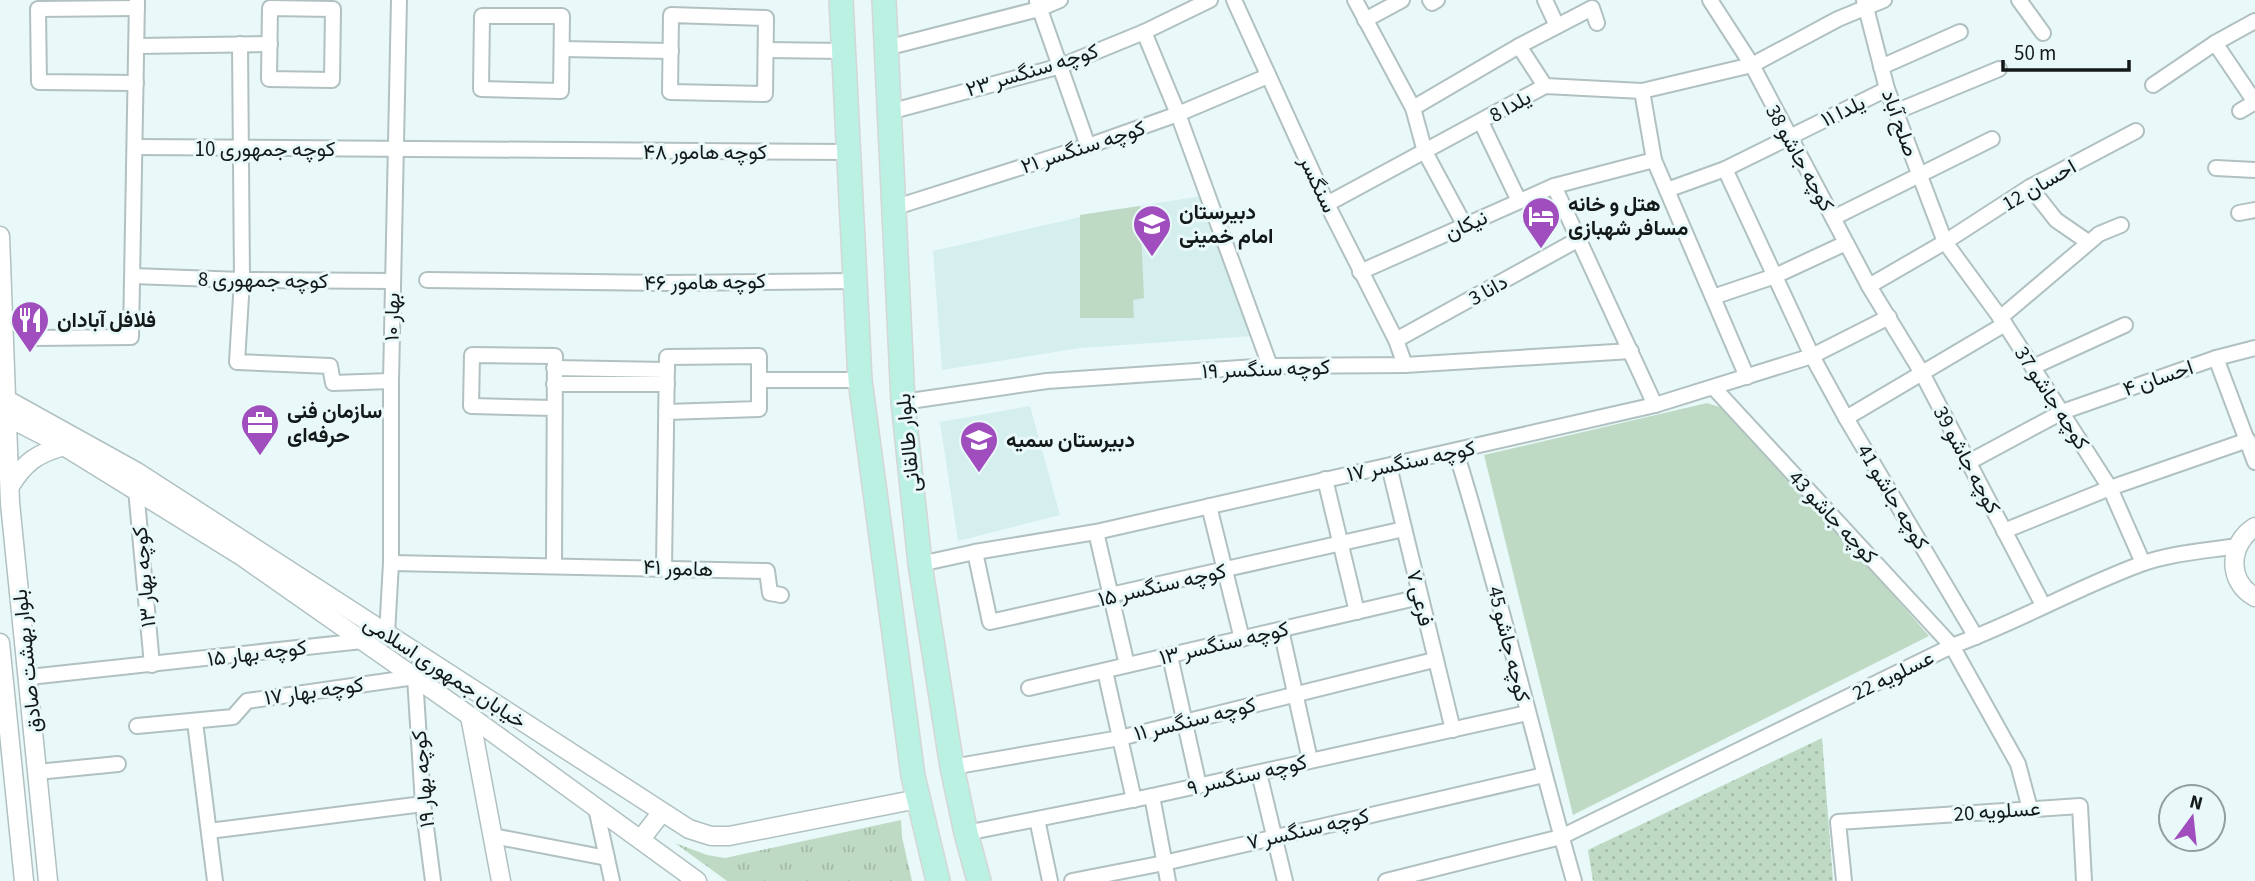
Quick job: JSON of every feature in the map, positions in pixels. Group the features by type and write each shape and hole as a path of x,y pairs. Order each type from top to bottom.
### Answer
{"main road":[{"name":"بلوار طالقانی","path":"841,0 860,380 915,788 938,881"},
{"name":"بلوار طالقانی","path":"884,0 903,402 920,564 952,767 979,881"},
{"path":"915,788 952,767"}],"street":[{"name":"بهار ۱۰","path":"387,634 391,563 391,380 400,0"},
{"path":"886,48 1060,0"},
{"name":"کوچه سنگسر ۲۳","path":"888,112 1061,65 1144,32 1210,0"},
{"name":"سنگسر","path":"1234,0 1327,204 1396,340 1405,365"},
{"path":"1355,0 1413,108 1424,152 1465,226"},
{"path":"1365,20 1402,0"},
{"path":"1430,0 1432,3 1437,0"},
{"path":"1545,0 1557,26"},
{"name":"کوچه جاشو 38","path":"1710,0 1752,65 1869,286 1889,317"},
{"name":"یلدا 8","path":"1327,204 1545,86 1642,91 1752,65 1864,3 1884,0"},
{"path":"2019,0 2043,33"},
{"name":"صلح آباد","path":"1864,3 1887,89 1945,242"},
{"path":"34,338 131,337 133,276 136,83 136,46 137,4 38,9 39,82 136,83"},
{"path":"1038,4 1088,146"},
{"path":"270,8 333,9 332,80 270,79 270,44 270,8"},
{"path":"1413,108 1519,46 1592,8 1597,23"},
{"path":"671,15 766,18 766,50 765,94 670,92 671,15"},
{"path":"482,16 562,16 562,49 561,91 481,89 482,16"},
{"path":"2153,85 2255,21"},
{"path":"1144,32 1178,114 1270,366"},
{"path":"1881,66 1960,32"},
{"path":"2216,43 2255,102 2240,111"},
{"path":"240,44 242,281 237,362 330,366 334,383 391,380"},
{"path":"136,46 270,44"},
{"path":"1519,46 1545,86"},
{"path":"562,49 671,51"},
{"path":"766,50 844,51"},
{"path":"1895,112 1999,69"},
{"name":"کوچه سنگسر ۲۱","path":"893,208 1088,146 1178,114 1269,76"},
{"name":"یلدا ۱۱","path":"1667,190 1725,169 1887,89"},
{"path":"1642,91 1654,160 1747,377"},
{"path":"1481,122 1519,201"},
{"name":"احسان 12","path":"1869,286 2031,187 2136,131"},
{"path":"1833,218 1992,139"},
{"name":"کوچه جمهوری 10","path":"135,148 560,151"},
{"name":"کوچه هامور ۴۸","path":"560,151 849,152"},
{"name":"نیکان","path":"1360,272 1554,186 1654,160"},
{"path":"2216,168 2255,170"},
{"name":"کوچه جاشو 41","path":"1725,169 1812,356 1976,637"},
{"path":"1554,186 1655,405"},
{"path":"2031,187 2056,220 2088,243"},
{"path":"2239,213 2255,210"},
{"path":"1846,418 2002,321 2099,234 2121,225"},
{"name":"بلوار بهشت صادق","path":"0,236 4,406 48,881"},
{"name":"دانا 3","path":"1396,340 1579,239"},
{"name":"کوچه جاشو 37","path":"1945,242 2033,367 2110,488 2143,563"},
{"path":"1713,297 1775,276 1846,243"},
{"name":"کوچه جمهوری 8","path":"133,276 242,281 393,281"},
{"name":"کوچه هامور ۴۶","path":"427,280 556,283 855,281"},
{"name":"کوچه سنگسر ۱۷","path":"920,564 1096,532 1655,405 1812,356 1889,317"},
{"name":"کوچه جاشو 39","path":"1889,317 1922,373 2043,605"},
{"path":"2033,367 2125,325"},
{"name":"احسان ۴","path":"1969,462 2063,412 2216,358 2255,348"},
{"name":"کوچه سنگسر ۱۹","path":"903,402 1047,381 1270,366 1405,365 1631,351"},
{"path":"554,408 471,407 472,355 555,356 554,565"},
{"path":"664,567 666,412 667,377 667,357 759,356 759,409 666,412"},
{"path":"2216,358 2255,462"},
{"path":"554,368 606,376 667,377"},
{"path":"554,384 606,376"},
{"path":"759,380 860,380"},
{"name":"کوچه جاشو 43","path":"1714,388 1952,646 2018,764 2030,809"},
{"name":"خیابان جمهوری اسلامی","path":"4,406 240,555 470,716 697,881"},
{"name":"خیابان جمهوری اسلامی","path":"4,406 137,472 689,829 702,834 729,836 915,788"},
{"path":"2004,531 2110,488 2248,440"},
{"path":"10,486 21,468 34,458 64,446"},
{"name":"کوچه جاشو 45","path":"1456,452 1475,512 1574,881"},
{"name":"فرعی ۷","path":"1389,466 1453,730"},
{"path":"1325,479 1357,612"},
{"name":"کوچه بهار ۱۳","path":"136,489 152,665"},
{"path":"1209,506 1242,639"},
{"path":"2255,527 2243,536 2234,559 2240,584 2255,597"},
{"name":"کوچه سنگسر ۱۵","path":"975,552 990,622 1404,529"},
{"path":"1096,532 1127,665"},
{"name":"عسلویه 22","path":"1386,881 1441,874 1561,837 1952,646 2043,605 2143,563 2169,556 2237,546"},
{"name":"هامور ۴۱","path":"391,563 767,570 770,593 781,594"},
{"name":"کوچه سنگسر ۱۳","path":"1029,688 1420,597"},
{"path":"1281,630 1310,760"},
{"name":"کوچه بهار ۱۵","path":"29,677 362,641"},
{"name":"بلوار بهشت صادق","path":"0,643 3,702 24,881"},
{"path":"1170,656 1199,786"},
{"name":"کوچه سنگسر ۱۱","path":"952,767 1120,738 1434,660"},
{"path":"1105,671 1134,800"},
{"name":"کوچه بهار ۱۷","path":"137,726 233,718 247,701 415,677"},
{"name":"کوچه بهار ۱۹","path":"415,677 423,804 433,881"},
{"name":"کوچه سنگسر ۹","path":"966,833 1134,800 1527,713"},
{"path":"470,716 501,881"},
{"path":"195,722 213,881"},
{"path":"37,772 118,764"},
{"path":"1259,773 1285,881"},
{"name":"کوچه سنگسر ۷","path":"1072,881 1164,863 1544,775"},
{"path":"1152,796 1168,881"},
{"path":"209,831 423,804"},
{"name":"عسلویه 20","path":"1844,881 1838,822 2080,806 2084,881"},
{"path":"596,807 612,881"},
{"path":"641,839 662,812"},
{"path":"1037,819 1050,881"},
{"path":"493,836 607,858"}],"shaded area":[{"path":"1202,196 1253,336 1080,348 942,370 933,251 1080,215"},
{"path":"1030,406 1060,515 958,541 940,422"}],"green space":[{"path":"1140,206 1144,298 1133,300 1134,318 1080,318 1080,215"},
{"path":"1707,403 1732,411 1929,636 1573,815 1484,455"},
{"path":"1822,738 1833,881 1593,881 1588,850"},
{"path":"901,820 912,881 727,881 675,843 707,855 725,858"}],"place":[{"name":"هتل و خانه مسافر شهبازی","path":"1541,250"},
{"name":"دبیرستان امام خمینی","path":"1152,258"},
{"name":"فلافل آبادان","path":"30,354"},
{"name":"سازمان فنی حرفه‌ای","path":"260,457"},
{"name":"دبیرستان سمیه","path":"979,474"}]}
